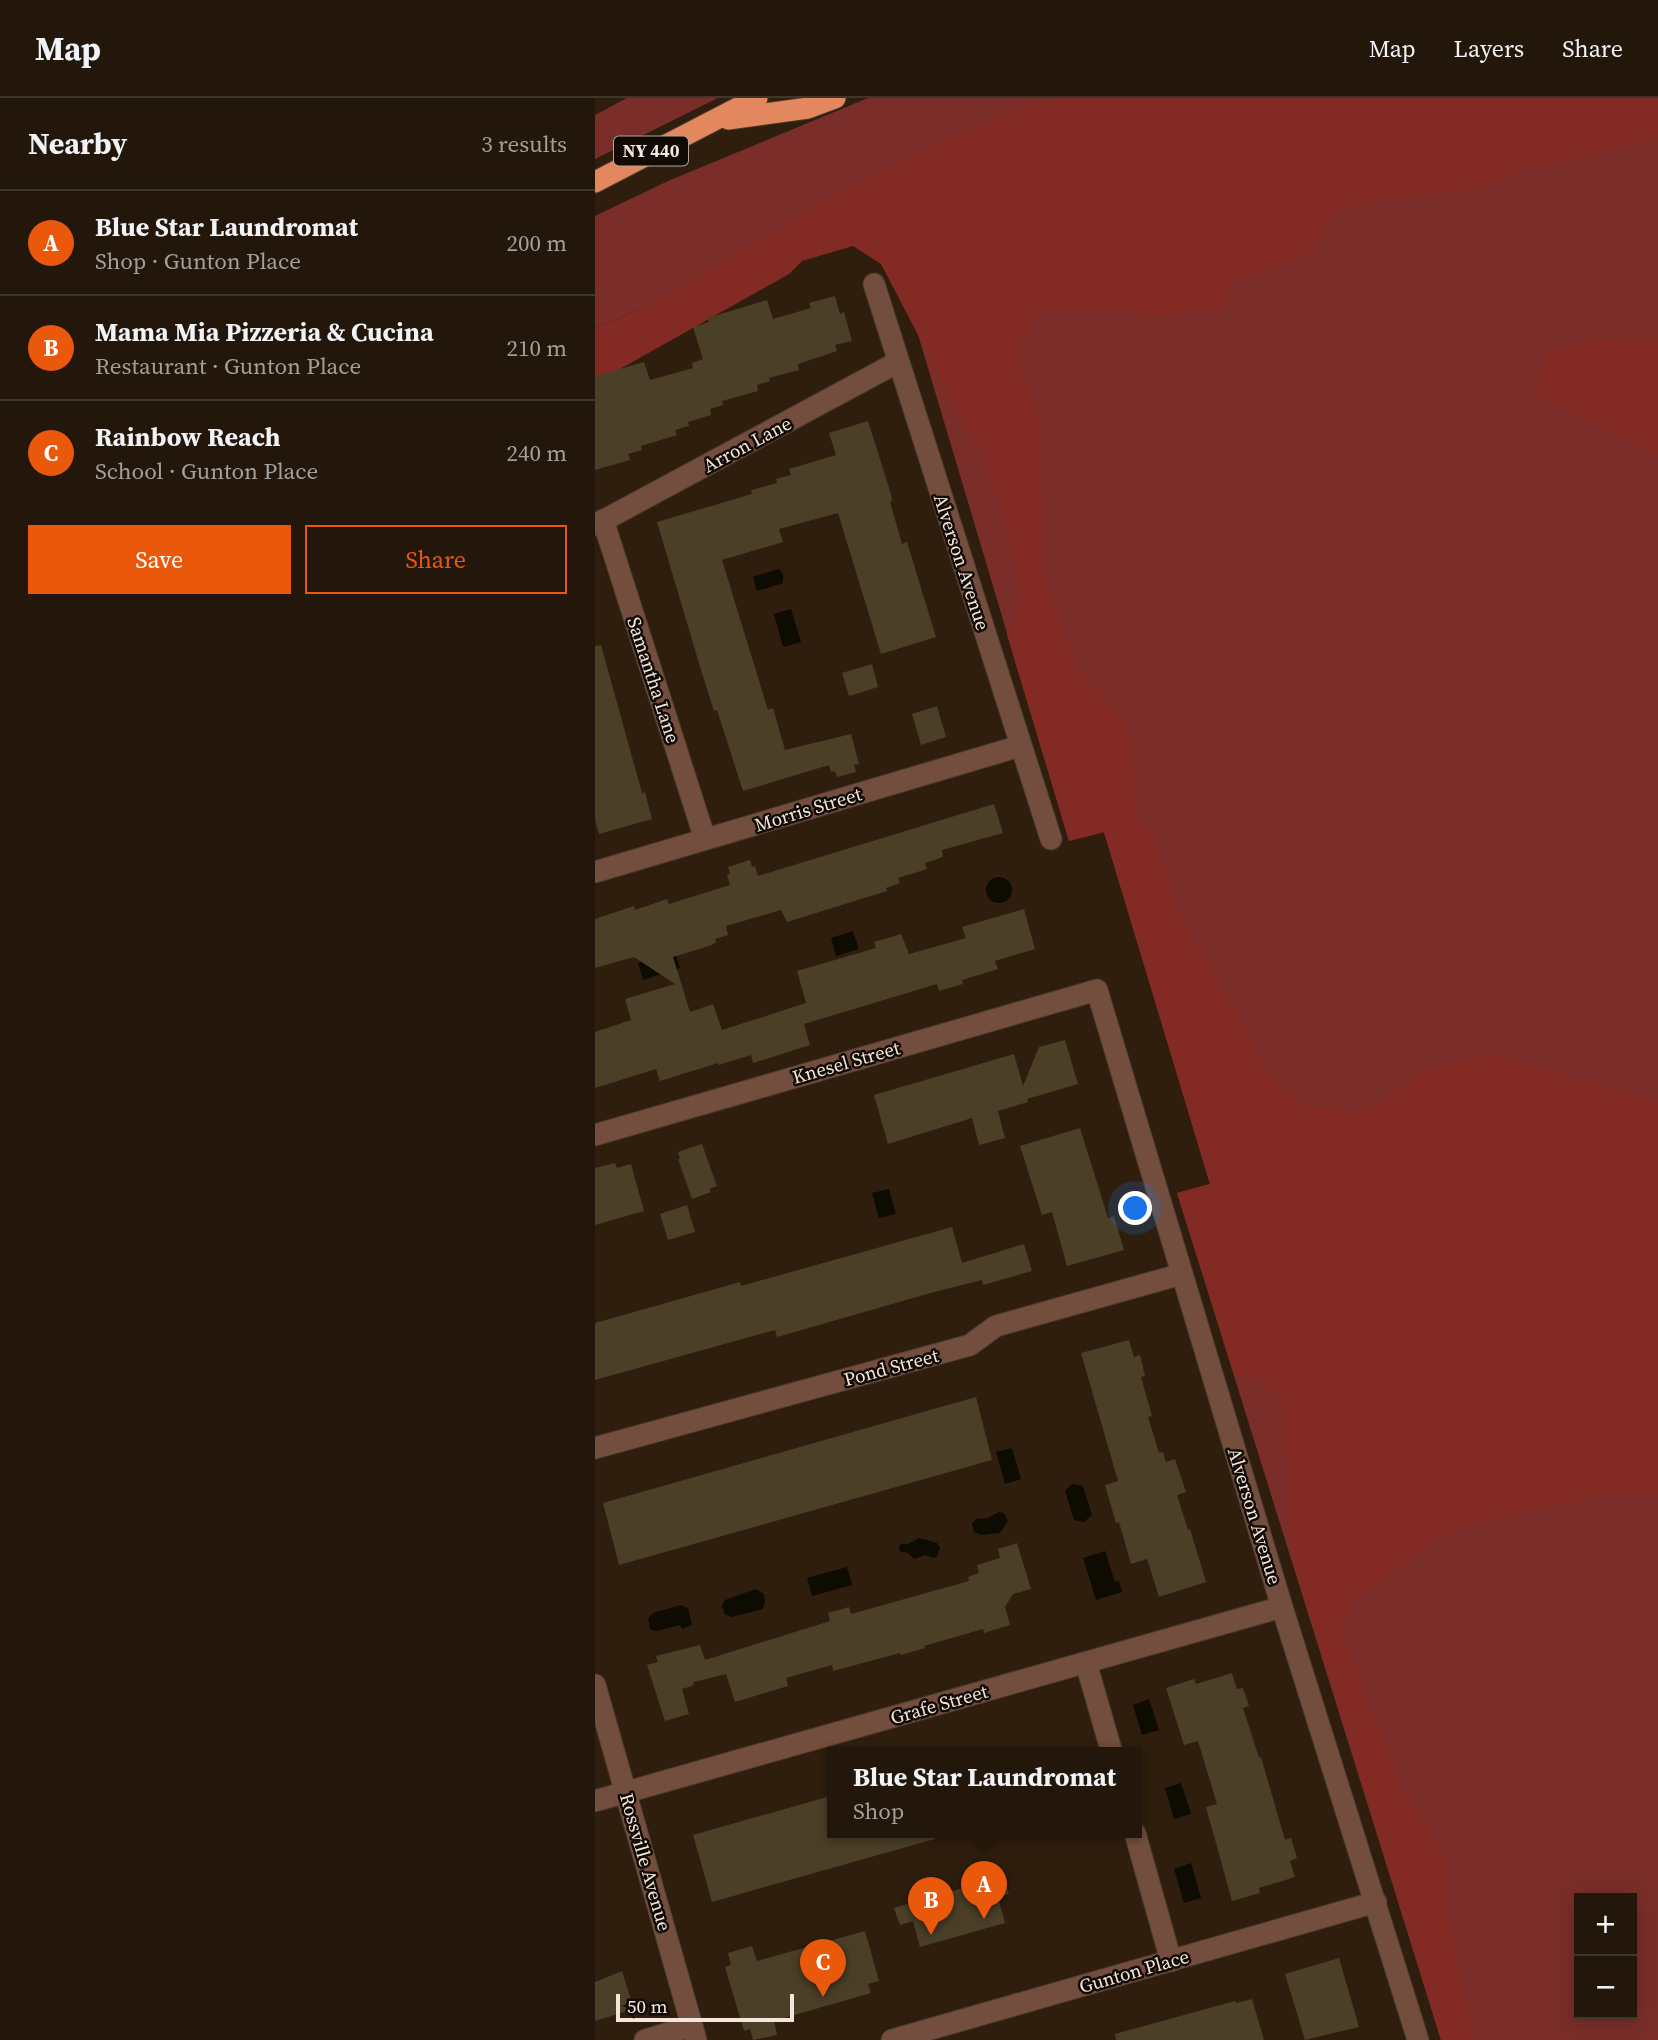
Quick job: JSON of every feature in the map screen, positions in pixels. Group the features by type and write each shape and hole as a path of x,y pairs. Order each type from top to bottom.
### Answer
{"highway":[{"name":"NY 440","path":"595,182 757,98"},
{"path":"708,122 808,108 835,98"}],"street":[{"name":"Alverson Avenue","path":"874,284 1051,839"},
{"name":"Arron Lane","path":"599,523 898,362"},
{"name":"Samantha Lane","path":"599,523 705,839"},
{"name":"Morris Street","path":"595,872 1020,746"},
{"name":"Alverson Avenue","path":"1097,990 1282,1606 1418,2040"},
{"name":"Knesel Street","path":"595,1135 1097,990"},
{"name":"Pond Street","path":"595,1448 970,1345 996,1326 1182,1275"},
{"name":"Grafe Street","path":"595,1801 1282,1606"},
{"path":"1086,1663 1110,1747"},
{"name":"Rossville Avenue","path":"595,1685 694,2033"},
{"path":"1136,1838 1171,1961"},
{"name":"Gunton Place","path":"892,2040 1376,1902"},
{"path":"645,2040 694,2033"}],"shaded area":[{"path":"627,98 718,98 595,159 595,115"},
{"path":"868,98 1658,98 1658,2040 1441,2040 1177,1193 1210,1184 1104,832 1069,841 869,177 641,309 595,328 595,216 668,181"},
{"path":"1058,98 1658,98 1658,139 1519,172 1486,188 1381,201 1334,212 1312,253 1236,282 1219,311 1153,316 1085,310 1038,312 1017,352 1041,420 1043,574 1078,668 1130,726 1137,816 1155,837 1175,903 1271,1076 1308,1107 1367,1110 1427,1069 1495,1053 1658,1102 1658,1495 1605,1495 1458,1527 1352,1601 1342,1631 1399,1779 1449,1865 1447,1910 1474,2040 1441,2040 1292,1556 1281,1404 1261,1382 1234,1373 1177,1193 1210,1184 1104,832 1069,841 1007,635 1021,594 1003,518 987,467 881,264 853,246 802,261 789,274 595,383 595,328 641,309 858,181 1000,115"},
{"path":"1658,338 1658,456 1533,395 1544,351 1587,340"},
{"path":"779,569 783,574 783,583 757,591 753,577"},
{"path":"791,609 801,642 783,647 774,614"},
{"path":"999,877 1008,881 1012,890 1008,899 999,903 990,899 986,890 990,881"},
{"path":"853,931 859,949 836,956 831,938"},
{"path":"675,952 680,968 643,980 638,963"},
{"path":"889,1189 896,1214 879,1218 872,1193"},
{"path":"1012,1448 1021,1479 1005,1484 996,1452"},
{"path":"1072,1484 1083,1486 1092,1515 1084,1522 1074,1520 1065,1491"},
{"path":"999,1512 1004,1513 1008,1521 1000,1533 981,1535 974,1532 972,1523 976,1519 988,1518"},
{"path":"919,1538 937,1543 940,1548 937,1556 934,1558 925,1555 914,1559 908,1553 899,1551 900,1544 908,1544"},
{"path":"1105,1551 1115,1582 1119,1581 1122,1592 1096,1600 1083,1558"},
{"path":"847,1567 852,1585 812,1596 807,1578"},
{"path":"756,1589 764,1594 763,1609 731,1617 725,1614 722,1606 725,1600"},
{"path":"681,1605 688,1608 692,1625 682,1629 680,1625 657,1631 650,1629 648,1618 653,1613"},
{"path":"1149,1699 1159,1730 1142,1735 1133,1705"},
{"path":"1181,1783 1191,1814 1174,1819 1165,1788"},
{"path":"1191,1863 1201,1898 1184,1903 1174,1869"}],"building":[{"path":"835,296 840,314 844,312 852,341 835,345 837,351 798,364 799,370 769,378 770,381 757,385 758,391 722,401 723,405 710,409 711,415 688,422 689,426 675,430 677,435 641,446 642,450 628,454 630,460 595,470 595,376 644,362 650,380 693,368 692,363 703,359 693,327 709,322 707,318 767,300 773,319 811,308 809,303"},
{"path":"868,421 891,494 890,502 902,544 907,542 936,637 881,654 838,513 779,529 783,542 722,560 768,710 773,708 785,750 851,734 859,764 854,765 856,772 837,777 835,771 831,772 829,765 743,791 717,710 714,711 657,522 752,494 751,490 777,483 776,479 791,475 789,469 836,455 829,433"},
{"path":"601,645 642,793 645,792 652,819 599,834 595,820 595,646"},
{"path":"872,664 878,687 849,696 842,673"},
{"path":"937,706 946,737 921,745 912,714"},
{"path":"994,804 1003,833 942,850 943,857 925,863 927,869 898,878 900,883 886,888 887,891 787,922 781,910 726,926 728,935 715,939 716,942 712,945 673,957 690,1012 713,1004 722,1030 806,1003 797,971 876,948 874,942 901,934 909,954 966,938 962,927 1024,909 1035,949 995,961 998,969 962,980 963,984 939,991 937,984 804,1024 810,1045 753,1063 751,1055 660,1081 656,1069 595,1088 595,1032 631,1020 625,999 675,984 634,957 595,968 595,919 667,899 669,904 730,885 728,867 750,860 758,876"},
{"path":"1065,1040 1078,1084 998,1111 1005,1138 979,1145 972,1118 888,1144 874,1095 1014,1054 1023,1086 1039,1047"},
{"path":"1080,1128 1108,1218 1114,1216 1124,1250 1067,1266 1052,1212 1042,1215 1020,1146"},
{"path":"702,1144 717,1186 709,1189 711,1192 692,1199 678,1152"},
{"path":"615,1163 617,1168 631,1164 644,1211 595,1225 595,1168"},
{"path":"687,1205 695,1232 668,1240 660,1214"},
{"path":"952,1227 962,1263 1024,1244 1032,1271 983,1285 982,1280 934,1292 777,1337 775,1330 595,1380 595,1323 740,1282 741,1286"},
{"path":"1129,1340 1134,1357 1140,1355 1145,1376 1141,1377 1152,1416 1148,1417 1159,1453 1163,1452 1166,1462 1175,1459 1186,1492 1177,1495 1206,1582 1159,1597 1147,1559 1131,1564 1119,1522 1116,1523 1105,1485 1118,1481 1081,1353"},
{"path":"976,1397 992,1460 619,1565 603,1503"},
{"path":"1017,1543 1031,1589 1013,1594 1005,1607 1010,1625 984,1633 983,1629 901,1655 900,1653 833,1671 832,1665 786,1678 788,1686 735,1702 726,1674 694,1682 692,1686 682,1689 689,1714 665,1721 647,1665 658,1662 656,1656 700,1645 705,1660 830,1621 828,1613 849,1607 851,1614 969,1581 968,1577 979,1573 977,1565 1000,1558 998,1549"},
{"path":"1232,1673 1237,1689 1243,1688 1249,1706 1243,1708 1259,1758 1261,1757 1285,1840 1291,1838 1297,1858 1290,1861 1295,1877 1259,1888 1260,1893 1232,1901 1206,1807 1217,1804 1198,1741 1184,1745 1166,1688 1194,1679 1196,1684"},
{"path":"827,1797 827,1838 935,1839 712,1902 693,1835"},
{"path":"1004,1876 1009,1894 998,1897 1005,1923 920,1947 913,1921 900,1925 894,1908"},
{"path":"865,1931 879,1981 868,1984 871,1993 774,2021 777,2035 753,2040 750,2029 744,2031 725,1967 731,1965 728,1953 752,1946 757,1961"},
{"path":"1339,1958 1359,2027 1305,2040 1285,1974"},
{"path":"622,1971 634,2009 595,2021 595,1982"},
{"path":"1252,1999 1264,2040 1116,2040 1115,2034 1235,2001 1236,2003"}],"place":[{"name":"Blue Star Laundromat","path":"984,1919"},
{"name":"Mama Mia Pizzeria & Cucina","path":"931,1935"},
{"name":"Rainbow Reach","path":"823,1997"}]}
